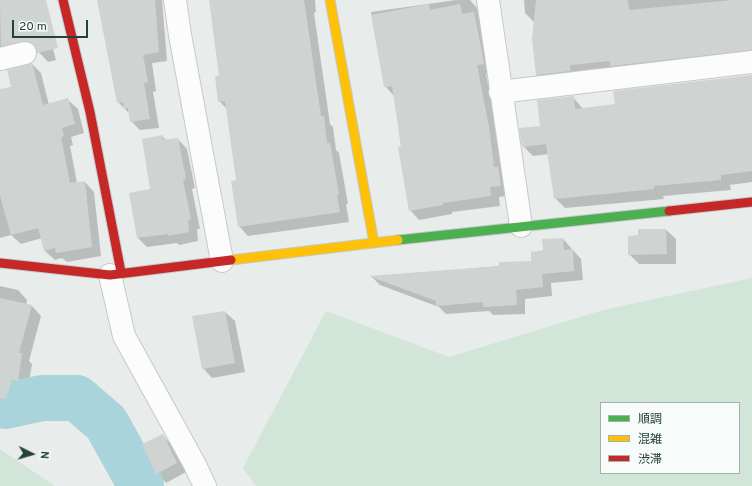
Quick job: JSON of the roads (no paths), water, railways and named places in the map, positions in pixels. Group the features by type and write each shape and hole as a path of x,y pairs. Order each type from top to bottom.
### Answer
{"street":[{"path":"63,0 90,112 116,273 124,336 194,463 205,486"},
{"path":"175,0 180,35 222,261"},
{"path":"330,0 374,243"},
{"path":"488,0 500,92 521,226"},
{"path":"0,59 25,53"},
{"path":"500,92 752,62"},
{"path":"0,263 116,273 521,226 752,202"}],"waterway":[{"path":"0,405 5,406 42,398 77,398 106,423 141,486"}]}
